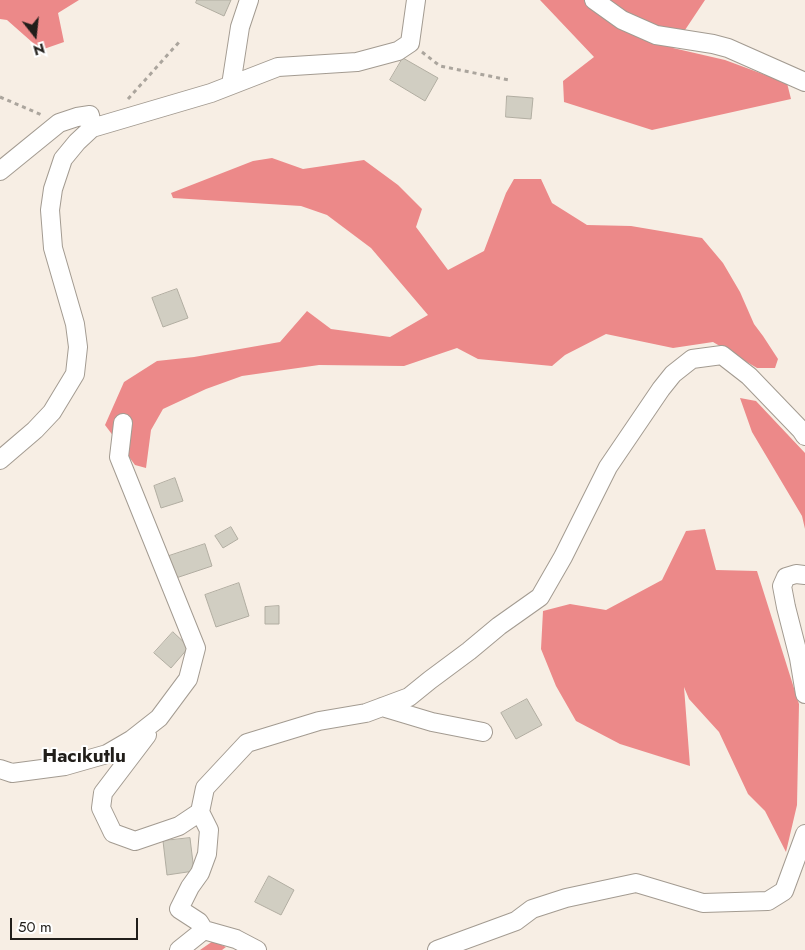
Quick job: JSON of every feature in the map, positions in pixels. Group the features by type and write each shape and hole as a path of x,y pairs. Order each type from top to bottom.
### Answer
{"street":[{"path":"231,85 240,27 250,0"},
{"path":"0,460 35,430 52,412 75,374 78,347 75,324 53,248 50,210 53,189 63,159 77,142 92,128 211,93 278,67 357,62 398,51 410,43 416,0"},
{"path":"594,0 622,20 656,35 728,48 805,82"},
{"path":"0,171 59,123 77,117 90,116 92,128"},
{"path":"258,950 236,939 204,930 199,922 179,909 190,887 200,873 207,854 209,830 200,812 204,788 247,743 318,721 366,713 409,697 499,626 540,597 564,557 608,467 661,389 673,374 692,359 722,355 749,376 805,436"},
{"path":"123,423 119,457 196,648 188,679 103,793 101,808 113,832 135,841 179,826 200,812"},
{"path":"805,575 796,574 786,577 782,586 799,658 805,694"},
{"path":"382,707 432,722 483,732"},
{"path":"0,769 12,773 65,766 107,754 131,740 159,718"},
{"path":"437,950 516,921 532,909 566,898 636,883 703,903 768,901 784,891 805,834"},
{"path":"179,950 204,930"}],"path":[{"path":"125,103 180,40"},
{"path":"410,43 440,66 509,80"},
{"path":"0,97 59,123"}],"shaded area":[{"path":"0,0 79,0 58,13 64,42 41,50 7,20 0,19"},
{"path":"540,0 705,0 673,48 725,60 787,83 791,99 652,130 564,102 563,81 594,57"},
{"path":"272,158 303,169 364,160 398,185 422,209 416,227 448,270 484,251 506,193 514,179 541,179 552,203 587,225 631,226 702,238 723,263 740,292 754,324 778,359 775,368 757,368 713,342 673,348 606,334 565,355 552,366 478,359 457,348 404,366 319,365 242,376 206,389 163,409 151,430 146,468 135,465 105,425 124,382 157,361 194,357 280,342 307,311 331,329 390,337 428,315 371,248 327,215 301,206 173,198 171,193 253,161"},
{"path":"740,398 756,401 805,453 805,529 802,516 752,432"},
{"path":"705,529 716,570 757,571 799,704 797,805 786,852 765,811 748,794 719,732 689,699 684,687 690,766 620,744 576,721 556,686 541,649 543,611 570,604 606,610 662,580 686,531"},
{"path":"213,941 226,947 222,950 200,950"}],"building":[{"path":"197,0 231,0 224,16 196,3"},
{"path":"403,58 438,78 425,101 390,80"},
{"path":"507,96 533,98 531,119 506,117"},
{"path":"177,289 188,318 163,327 152,298"},
{"path":"175,478 183,501 161,508 154,486"},
{"path":"231,527 238,539 223,548 215,536"},
{"path":"205,544 212,566 176,578 169,556"},
{"path":"239,583 249,616 216,627 205,595"},
{"path":"279,606 279,624 265,624 265,607"},
{"path":"173,632 189,647 171,668 154,653"},
{"path":"527,699 542,725 516,739 501,713"},
{"path":"190,838 194,871 167,875 163,841"},
{"path":"269,876 294,890 281,915 255,902"}],"district":[{"name":"Hacıkutlu","path":"84,757"}]}
